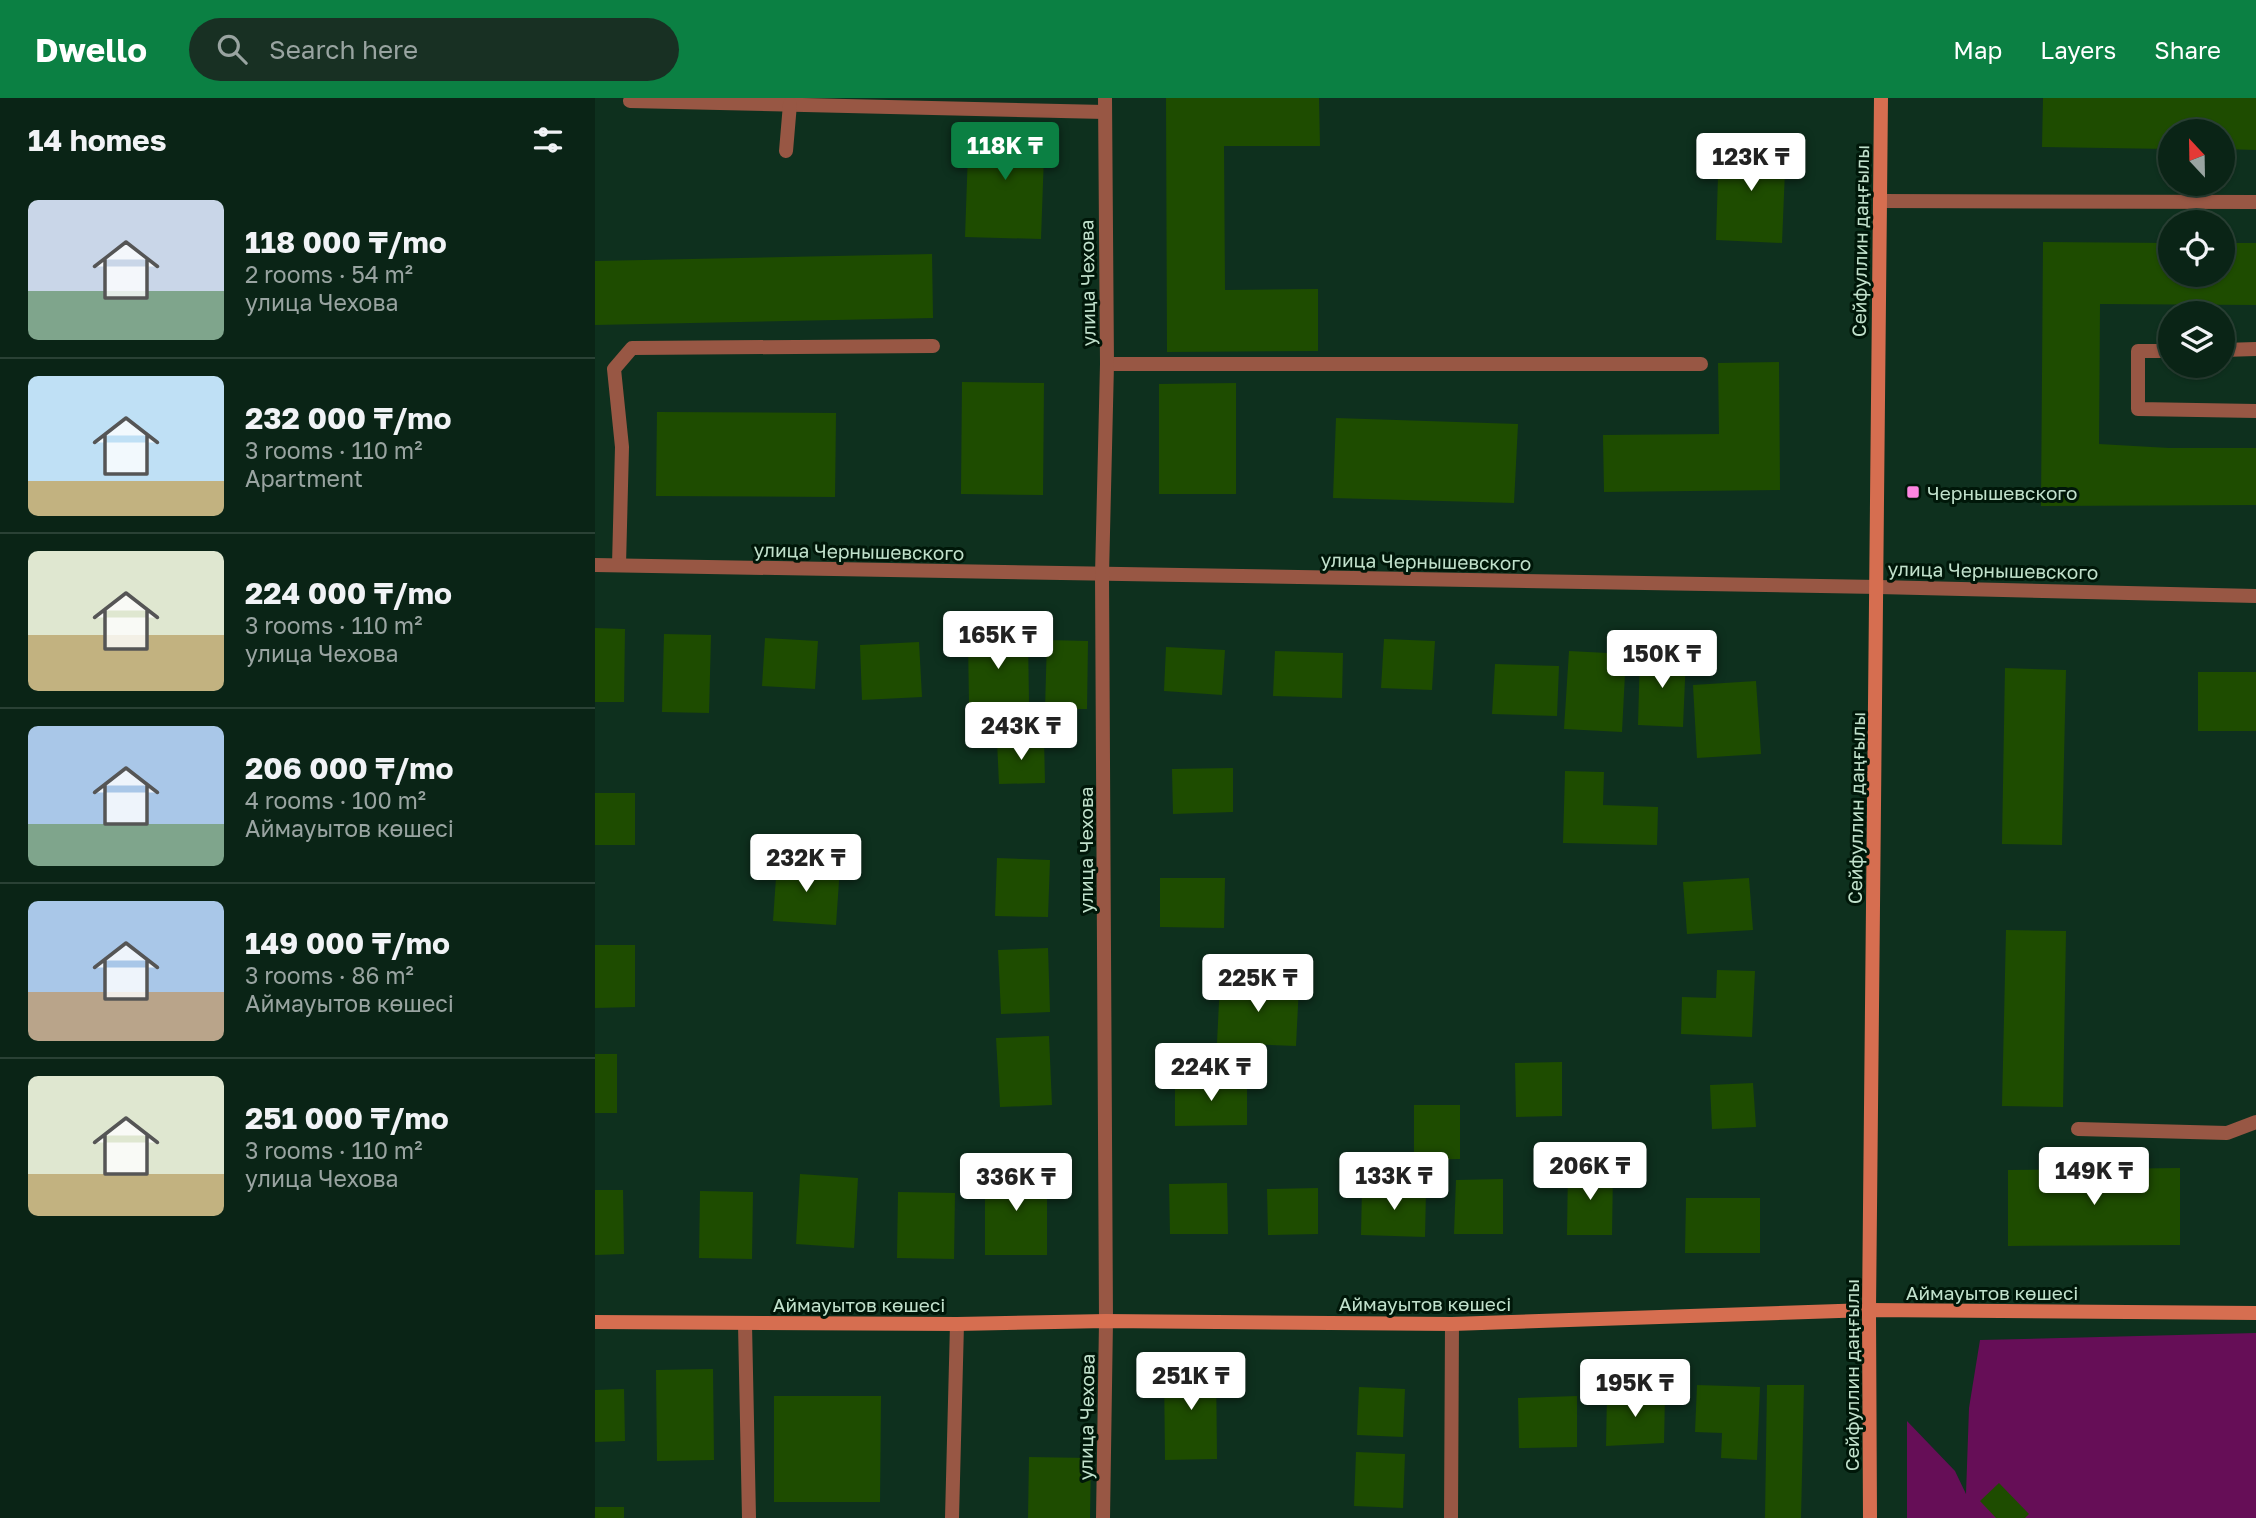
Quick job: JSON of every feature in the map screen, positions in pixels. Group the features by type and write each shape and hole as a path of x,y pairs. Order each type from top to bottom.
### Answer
{"street":[{"name":"Сейфуллин даңғылы","path":"1870,1518 1869,1310 1881,98"},
{"path":"630,101 1105,105"},
{"path":"786,151 790,104"},
{"name":"улица Чехова","path":"1103,1518 1106,1321 1102,575 1107,364 1105,105"},
{"path":"1880,201 2256,202"},
{"path":"619,565 622,447 614,369 632,348 933,346"},
{"path":"2235,350 2256,349"},
{"path":"2158,351 2139,351 2138,409 2256,411"},
{"path":"1107,364 1701,364"},
{"name":"улица Чернышевского","path":"595,565 2256,596"},
{"path":"2078,1129 2227,1133 2256,1122"},
{"name":"Аймауытов көшесі","path":"595,1322 957,1324 1106,1321 1452,1324 1869,1310 2256,1313"},
{"path":"745,1324 750,1518"},
{"path":"952,1518 957,1324"},
{"path":"1451,1518 1452,1324"}],"shaded area":[{"path":"2256,1333 2256,1518 1907,1518 1907,1421 1955,1471 1966,1494 1969,1408 1980,1340"}],"building":[{"path":"1166,98 1319,98 1320,146 1224,146 1225,290 1318,289 1318,351 1167,352"},
{"path":"2043,98 2256,98 2256,150 2235,149 2235,119 2158,119 2158,149 2042,147"},
{"path":"969,124 1045,126 1041,239 965,237"},
{"path":"1719,144 1786,146 1782,243 1716,240"},
{"path":"2043,242 2158,243 2158,287 2235,287 2235,243 2256,243 2256,305 2235,305 2235,301 2100,304 2099,444 2169,448 2256,448 2256,505 2041,506"},
{"path":"932,254 933,318 595,325 595,261"},
{"path":"1779,362 1780,490 1604,492 1603,435 1719,434 1718,363"},
{"path":"962,382 1044,383 1043,495 961,494"},
{"path":"1236,383 1236,494 1159,494 1159,384"},
{"path":"657,412 836,413 835,497 656,496"},
{"path":"1336,418 1518,424 1514,503 1333,498"},
{"path":"595,628 625,629 624,702 595,702"},
{"path":"664,634 711,635 709,713 662,712"},
{"path":"765,638 818,641 815,689 762,686"},
{"path":"1028,639 1029,703 969,704 968,640"},
{"path":"1384,639 1435,641 1432,690 1381,688"},
{"path":"1047,640 1088,641 1087,709 1045,709"},
{"path":"919,642 922,697 862,700 860,645"},
{"path":"1166,647 1225,650 1222,695 1164,691"},
{"path":"1275,651 1343,653 1342,698 1273,696"},
{"path":"1569,651 1626,654 1622,732 1564,729"},
{"path":"1640,654 1686,656 1683,727 1638,725"},
{"path":"1495,664 1559,666 1557,716 1492,714"},
{"path":"2005,668 2066,670 2062,845 2002,844"},
{"path":"2198,672 2256,672 2256,731 2198,731"},
{"path":"1756,681 1761,754 1697,758 1693,685"},
{"path":"1044,739 1045,783 999,784 997,741"},
{"path":"1233,768 1233,812 1173,814 1172,769"},
{"path":"1565,771 1604,772 1603,805 1658,807 1657,845 1563,843"},
{"path":"595,793 635,793 635,845 595,845"},
{"path":"997,858 1050,860 1048,917 995,916"},
{"path":"777,863 840,867 836,925 773,921"},
{"path":"1160,878 1225,878 1224,928 1160,927"},
{"path":"1749,878 1753,930 1687,934 1683,882"},
{"path":"2006,930 2066,931 2063,1107 2002,1106"},
{"path":"595,945 635,945 635,1007 595,1008"},
{"path":"1048,948 1050,1012 1001,1014 998,950"},
{"path":"1717,970 1755,971 1752,1037 1681,1034 1682,997 1716,998"},
{"path":"1220,982 1299,985 1296,1046 1217,1043"},
{"path":"1049,1036 1052,1105 1000,1107 996,1038"},
{"path":"595,1054 617,1054 617,1113 595,1113"},
{"path":"1562,1062 1562,1116 1516,1117 1515,1063"},
{"path":"1247,1081 1247,1125 1175,1126 1175,1082"},
{"path":"1753,1083 1756,1127 1712,1129 1710,1085"},
{"path":"1414,1105 1460,1105 1460,1159 1414,1160"},
{"path":"2180,1168 2180,1245 2008,1246 2008,1170"},
{"path":"1568,1169 1613,1170 1612,1235 1567,1235"},
{"path":"985,1172 1047,1172 1047,1255 985,1255"},
{"path":"800,1174 858,1178 854,1248 796,1244"},
{"path":"1503,1179 1503,1234 1454,1234 1456,1180"},
{"path":"1227,1183 1228,1234 1170,1234 1169,1184"},
{"path":"1318,1188 1318,1234 1268,1235 1267,1189"},
{"path":"1362,1188 1426,1190 1425,1237 1361,1235"},
{"path":"595,1190 623,1190 624,1254 595,1255"},
{"path":"700,1191 753,1192 752,1259 699,1258"},
{"path":"898,1192 955,1193 954,1259 897,1258"},
{"path":"1686,1198 1760,1198 1760,1253 1685,1253"},
{"path":"1216,1364 1217,1459 1165,1460 1164,1365"},
{"path":"713,1369 714,1460 657,1461 656,1370"},
{"path":"1697,1385 1760,1387 1757,1460 1721,1458 1722,1433 1695,1432"},
{"path":"1767,1385 1804,1385 1801,1518 1765,1518"},
{"path":"1359,1387 1405,1389 1403,1437 1357,1435"},
{"path":"624,1389 625,1441 595,1442 595,1390"},
{"path":"1607,1394 1665,1394 1664,1443 1606,1446"},
{"path":"774,1396 881,1396 880,1502 774,1502"},
{"path":"1577,1396 1577,1447 1519,1448 1518,1398"},
{"path":"1356,1452 1405,1454 1403,1508 1354,1506"},
{"path":"1029,1457 1091,1458 1090,1518 1028,1518"},
{"path":"1999,1483 2029,1514 2025,1518 1996,1518 1980,1501"},
{"path":"595,1507 624,1507 624,1518 595,1518"}],"place":[{"name":"Чернышевского","path":"1913,492"}]}
